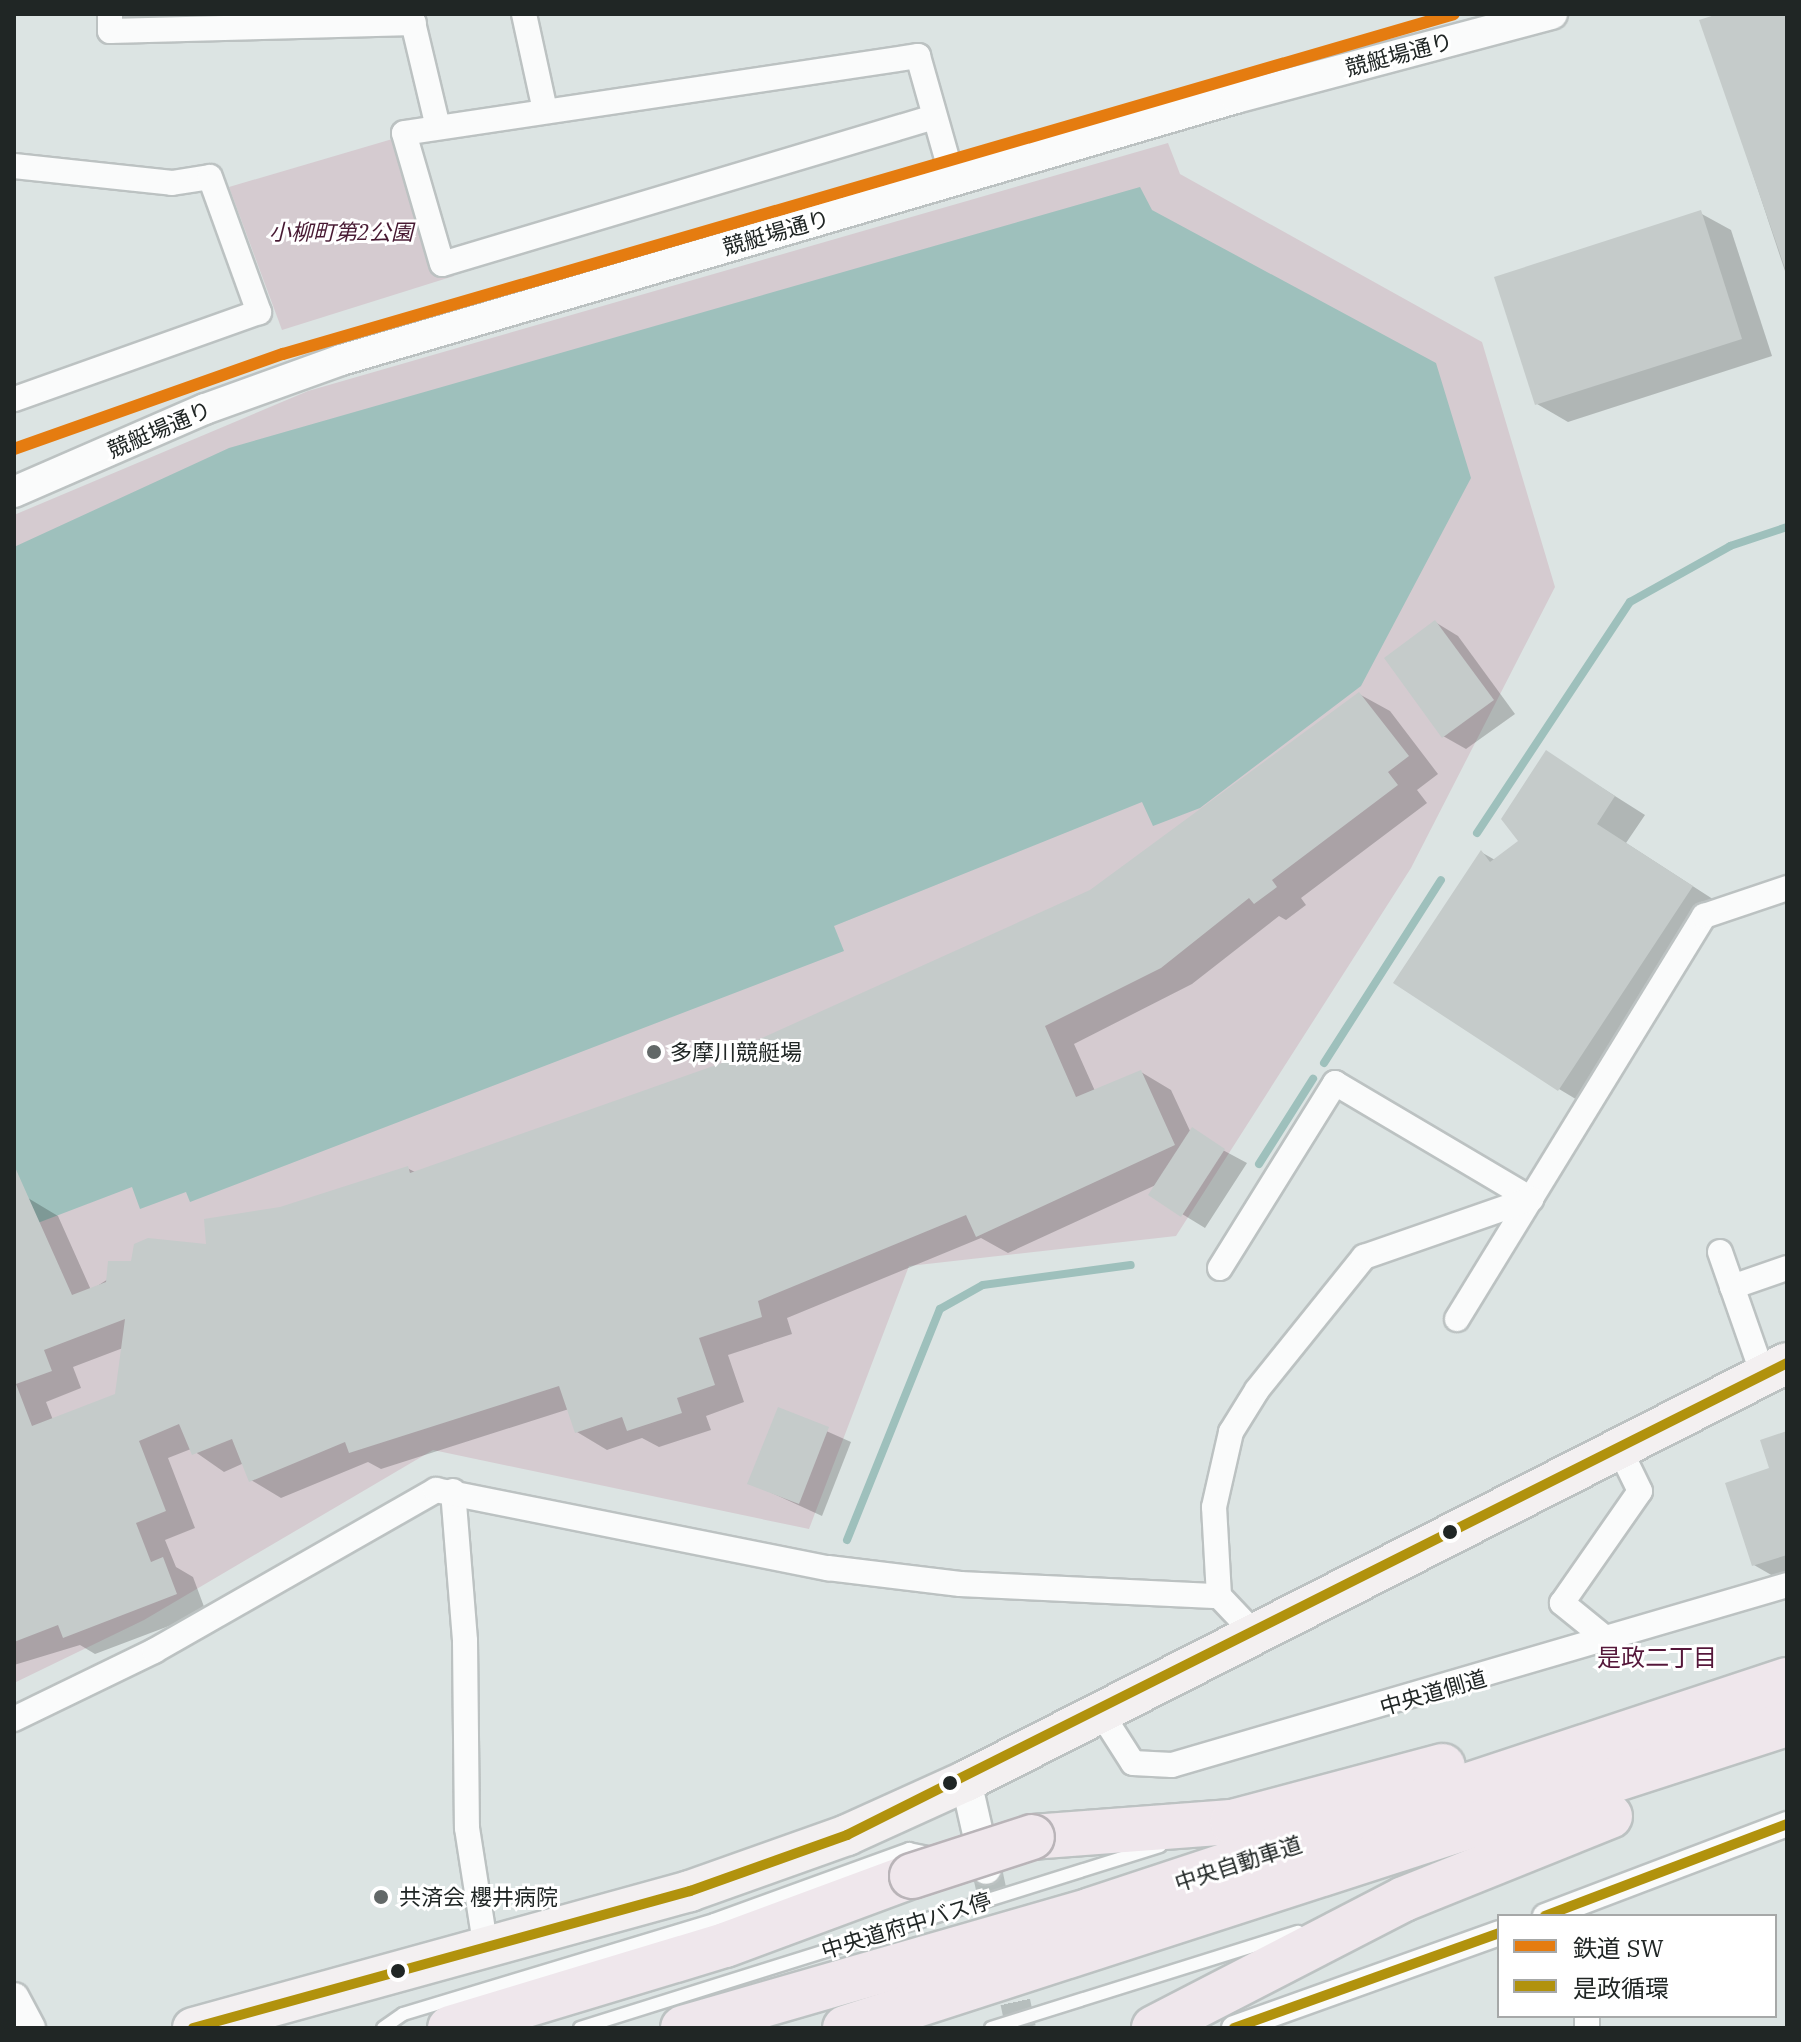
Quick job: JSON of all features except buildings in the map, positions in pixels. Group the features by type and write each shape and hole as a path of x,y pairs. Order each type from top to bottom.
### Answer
{"highway":[{"path":"450,2028 725,1945 912,1876 1032,1837 1232,1822 1787,1665"},
{"name":"中央自動車道","path":"683,2028 1104,1906 1787,1680"},
{"name":"中央自動車道","path":"845,2028 1264,1899 1787,1724"},
{"path":"1154,2028 1404,1899 1787,1746"}],"main road":[{"path":"193,2028 486,1950 690,1891 966,1781 1775,1369"}],"street":[{"path":"110,14 110,31 412,19 438,127"},
{"path":"524,14 545,110"},
{"name":"競艇場通り","path":"14,492 317,368 953,180 1552,14"},
{"path":"934,117 442,264 404,133 918,56 953,180"},
{"path":"14,166 172,183 210,177 259,312 14,399"},
{"path":"1457,1319 1704,916 1787,888"},
{"path":"1220,1268 1335,1083 1531,1199"},
{"path":"1255,1634 1219,1596 1214,1507 1231,1432 1257,1390 1364,1257 1531,1199"},
{"path":"1720,1252 1732,1287 1775,1369"},
{"path":"1732,1287 1787,1268"},
{"path":"1610,1642 1562,1603 1640,1491 1620,1450"},
{"path":"14,1719 154,1651 436,1490 828,1568 975,1585 1219,1596"},
{"path":"453,1491 464,1626 467,1828 486,1950"},
{"name":"中央道側道","path":"1101,1713 1133,1763 1172,1765 1610,1642 1787,1585"},
{"path":"966,1781 984,1858"},
{"path":"1556,1914 1593,1907 1787,1824"},
{"path":"1234,2028 1497,1934"},
{"path":"14,1998 30,2028"}],"lane":[{"name":"中央道府中バス停","path":"580,2028 1232,1822"},
{"path":"383,2028 403,2014 714,1920 909,1849 945,1857 984,1858"},
{"path":"991,2028 1404,1899"}],"green space":[{"name":"小柳町第2公園","path":"406,135 454,276 282,330 229,187"},
{"name":"多摩川競艇場","path":"1168,143 1180,174 1482,342 1555,587 1411,868 1176,1236 909,1266 809,1529 433,1450 144,1620 14,1683 14,515 308,391"}],"water":[{"path":"1140,187 1152,210 1436,363 1471,478 1361,686 1200,808 1153,826 1142,802 834,926 844,951 190,1202 186,1192 140,1209 132,1187 14,1232 14,547 229,448"}],"waterway":[{"path":"1477,833 1630,602 1730,546 1787,527"},
{"path":"1324,1063 1441,880"},
{"path":"1259,1164 1313,1079"},
{"path":"847,1540 940,1309 983,1285 1131,1265"}],"tunnel":[{"path":"987,1870 1021,2028"}],"rail line":[{"name":"SW","path":"14,449 283,354 1454,14"}],"transit line":[{"name":"是政循環","path":"193,2028 690,1891 847,1835 1787,1363"},
{"name":"是政循環","path":"1550,1914 1787,1824"},
{"name":"是政循環","path":"1234,2028 1497,1934"}],"place":[{"name":"多摩川競艇場","path":"654,1052"},
{"name":"共済会 櫻井病院","path":"381,1897"}],"district":[{"name":"是政二丁目","path":"1657,1658"}]}
